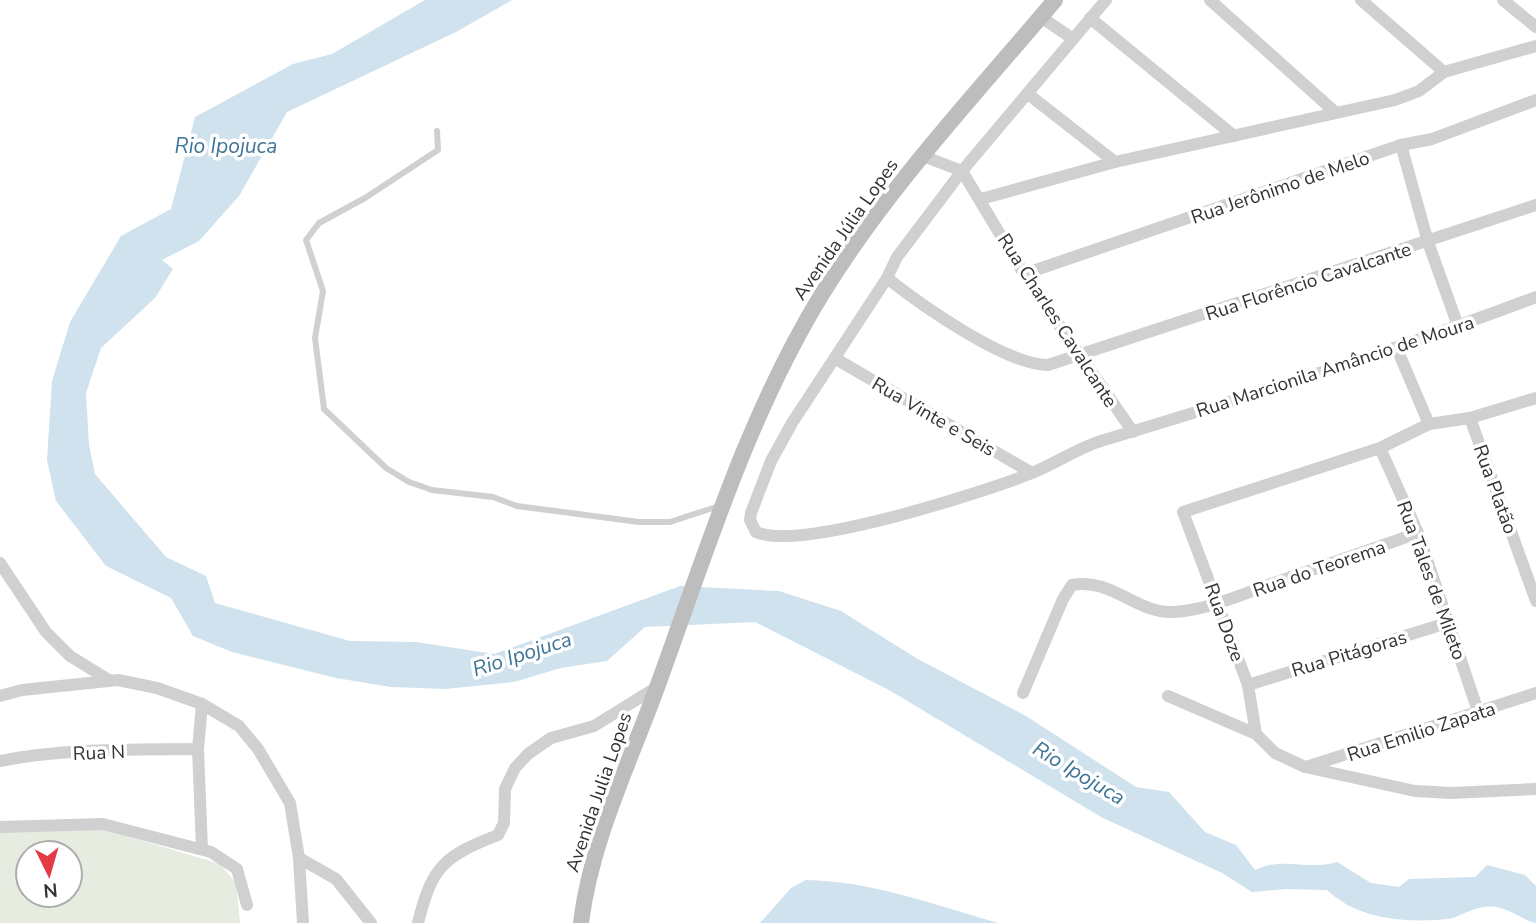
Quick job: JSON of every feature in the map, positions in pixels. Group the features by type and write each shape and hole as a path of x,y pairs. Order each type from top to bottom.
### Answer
{"main road":[{"name":"Avenida Júlia Lopes","path":"659,682 720,509 757,420 823,293 876,216 923,156 1055,0"},
{"name":"Avenida Julia Lopes","path":"581,923 598,850 659,682"}],"street":[{"path":"836,359 887,278 897,257 962,171 1106,0"},
{"path":"1210,0 1335,112"},
{"path":"1361,0 1444,72"},
{"path":"1503,0 1536,27"},
{"path":"1041,17 1073,39"},
{"path":"1090,18 1234,136"},
{"path":"981,199 1115,162 1410,96 1444,72 1536,46"},
{"path":"1028,94 1115,162"},
{"name":"Rua Jerônimo de Melo","path":"1024,274 1401,145 1432,139 1536,100"},
{"path":"1401,145 1428,242 1458,326"},
{"path":"923,156 962,171"},
{"name":"Rua Charles Cavalcante","path":"962,171 1024,274 1133,432"},
{"name":"Rua Florêncio Cavalcante","path":"887,278 929,309 1014,359 1034,365 1048,365 1536,205"},
{"name":"Rua Marcionila Amâncio de Moura","path":"836,359 771,461 751,513 750,520 756,532 772,537 798,536 921,508 1032,473 1102,440 1397,349 1536,297"},
{"path":"1397,349 1429,424"},
{"name":"Rua Vinte e Seis","path":"836,359 1032,473"},
{"path":"1380,448 1429,424 1470,418 1536,398"},
{"name":"Rua Platão","path":"1470,418 1536,601"},
{"name":"Rua Doze","path":"1256,734 1248,685 1183,512 1380,448"},
{"name":"Rua Tales de Mileto","path":"1380,448 1418,534 1479,714"},
{"name":"Rua do Teorema","path":"1023,693 1063,599 1072,585 1083,583 1107,587 1161,611 1179,611 1219,603 1418,534"},
{"path":"0,562 46,632 70,656 109,680"},
{"name":"Rua Pitágoras","path":"1248,685 1450,622"},
{"path":"0,696 22,690 109,680 140,683 202,704 239,726 282,785 290,803 299,858 303,923"},
{"path":"418,923 437,869 471,845 498,835 504,823 505,789 515,768 528,754 551,738 594,726 659,682"},
{"name":"Rua Emilio Zapata","path":"1305,767 1479,714 1536,693"},
{"path":"1168,696 1256,734 1275,753 1305,767 1415,791 1451,793 1536,789"},
{"path":"202,704 198,749 202,849"},
{"name":"Rua N","path":"0,761 73,752 198,749"},
{"path":"0,827 103,824 202,849 224,858 237,869 247,905"},
{"path":"299,858 336,879 371,923"}],"lane":[{"path":"437,131 438,150 365,198 319,223 306,240 323,291 315,338 324,409 386,468 409,482 432,490 493,497 517,506 639,522 670,522 720,509"}],"shaded area":[{"path":"100,828 220,864 236,883 240,923 0,923 0,832"}],"water":[{"name":"Rio Ipojuca","path":"425,0 512,0 456,32 287,112 239,196 199,241 162,260 173,269 155,298 101,348 86,393 89,445 95,474 166,557 206,576 215,603 350,641 416,642 494,654 680,586 779,591 841,611 916,658 1026,716 1136,787 1169,792 1205,832 1236,845 1255,870 1276,864 1315,865 1337,862 1371,883 1399,887 1409,879 1475,877 1487,865 1525,875 1536,886 1536,923 1489,906 1449,919 1416,920 1384,917 1353,908 1327,890 1252,892 1222,873 1101,817 889,690 755,622 645,627 607,661 561,668 514,682 445,689 391,687 336,678 232,652 193,636 171,598 106,566 56,501 47,460 52,381 70,322 121,236 171,209 195,117 293,64 332,54"},
{"path":"806,880 879,889 998,923 760,923 791,888"}]}
